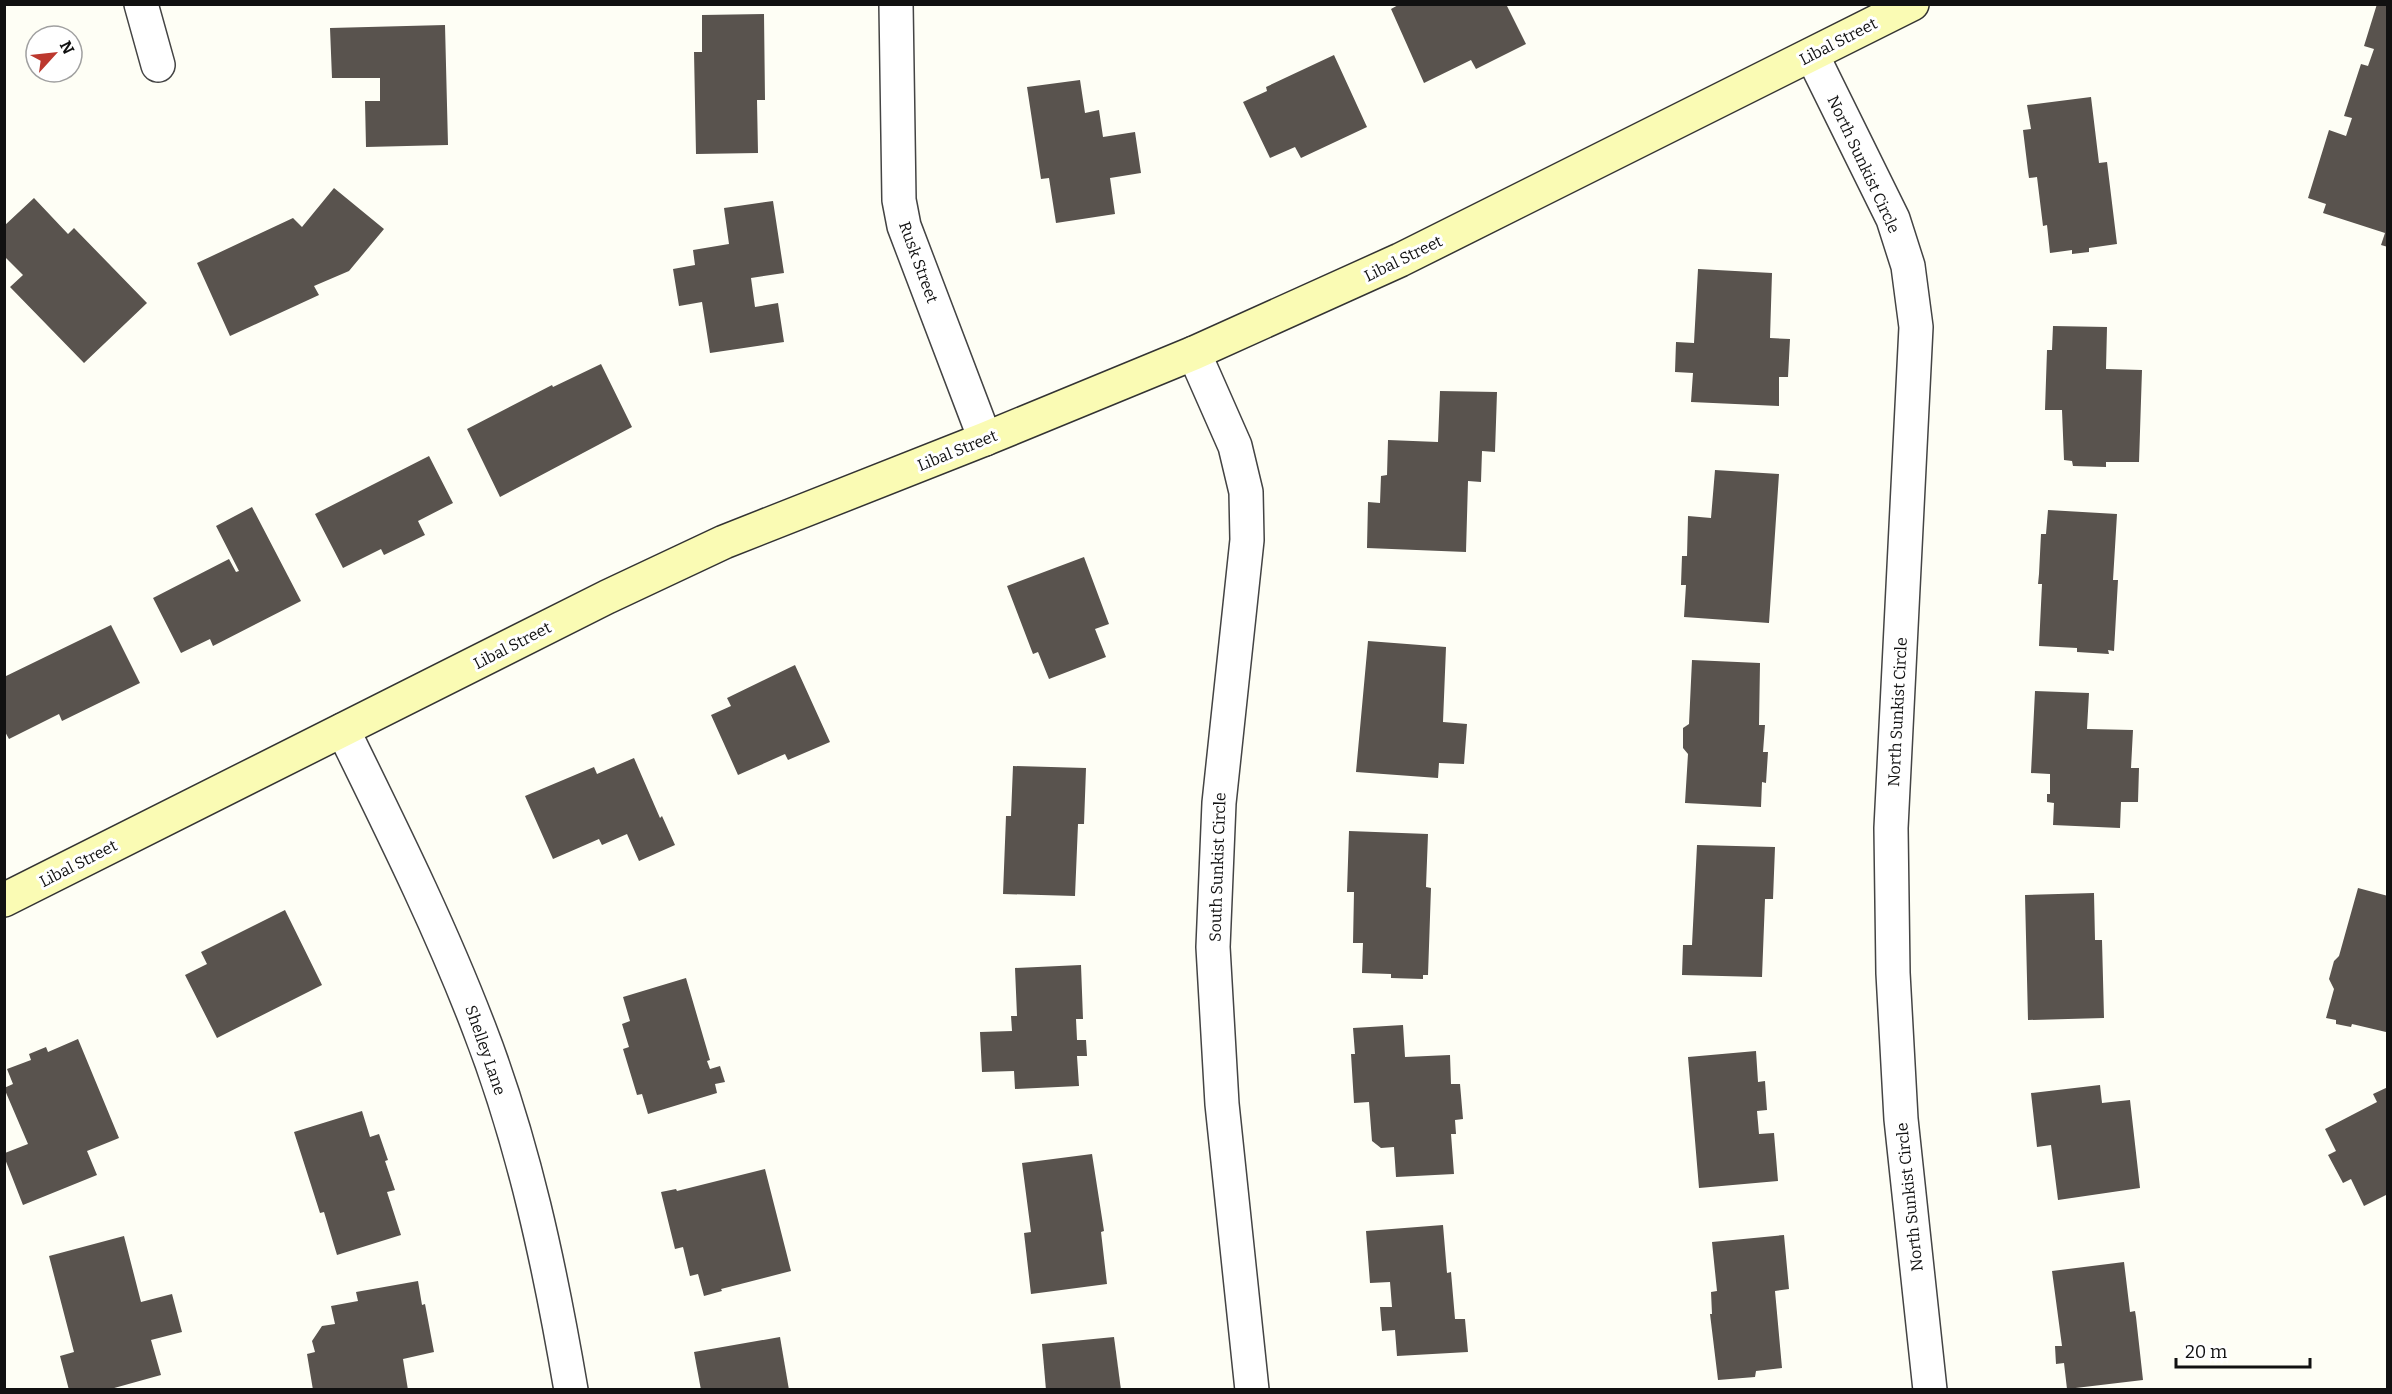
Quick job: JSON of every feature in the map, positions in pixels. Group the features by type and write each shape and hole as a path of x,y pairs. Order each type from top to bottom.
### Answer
{"street":[{"path":"141,4 158,65"},
{"name":"Rusk Street","path":"896,4 899,200 904,226 985,439"},
{"name":"Libal Street","path":"4,900 608,597 724,542 985,439 1194,353 1400,260 1912,4"},
{"name":"North Sunkist Circle","path":"1812,55 1893,219 1908,266 1916,327 1892,828 1892,951 1900,1119 1930,1389"},
{"name":"South Sunkist Circle","path":"1194,353 1235,446 1246,492 1247,540 1219,803 1213,947 1222,1104 1252,1389"},
{"name":"Shelley Lane","path":"343,730 430,907 480,1030 524,1167 553,1285 571,1389"}],"building":[{"path":"1400,4 1506,4 1526,44 1476,69 1471,60 1424,83 1391,9"},
{"path":"2377,4 2388,4 2388,247 2381,245 2385,233 2323,213 2326,204 2308,198 2329,130 2346,136 2352,118 2344,116 2361,64 2368,66 2374,49 2364,46"},
{"path":"764,14 765,100 757,100 758,153 696,154 694,52 702,52 702,15"},
{"path":"445,25 448,145 366,147 365,101 380,101 380,78 332,78 330,28"},
{"path":"1334,55 1367,127 1301,158 1295,147 1270,158 1243,102 1267,91 1266,87"},
{"path":"1080,80 1085,113 1099,110 1103,137 1135,132 1141,173 1110,178 1115,214 1056,223 1049,178 1041,179 1027,87"},
{"path":"2091,97 2099,163 2107,162 2117,244 2089,248 2089,252 2072,254 2072,250 2050,253 2047,225 2043,226 2037,177 2029,178 2023,130 2031,129 2027,105"},
{"path":"334,188 384,229 349,271 314,286 319,295 230,336 197,263 293,218 302,227"},
{"path":"34,198 68,234 74,228 147,303 84,363 10,287 23,275 4,256 4,226"},
{"path":"773,201 784,273 751,278 755,307 778,303 784,342 710,353 702,302 679,306 673,269 695,265 693,250 729,244 724,208"},
{"path":"1698,269 1772,273 1770,338 1790,339 1788,377 1779,377 1779,406 1691,402 1693,373 1675,372 1676,342 1694,343"},
{"path":"2053,326 2107,327 2106,369 2142,370 2139,462 2106,462 2106,467 2073,466 2072,461 2064,460 2062,410 2045,410 2047,350 2052,350"},
{"path":"601,364 632,427 500,497 467,429 552,385 553,387"},
{"path":"1440,391 1497,392 1495,452 1482,451 1481,482 1468,481 1466,552 1367,548 1368,502 1380,503 1381,476 1387,475 1388,440 1438,442"},
{"path":"429,456 453,503 418,521 425,535 384,555 381,549 343,568 315,514"},
{"path":"1715,470 1779,474 1769,623 1684,617 1686,585 1681,585 1682,556 1687,556 1688,516 1711,518"},
{"path":"252,507 301,601 213,646 210,639 181,653 153,598 229,559 236,572 239,571 216,526"},
{"path":"2048,510 2117,514 2113,580 2118,580 2114,651 2108,650 2109,654 2077,652 2077,648 2039,646 2042,584 2038,584 2041,534 2046,534"},
{"path":"1084,557 1109,624 1095,629 1106,657 1049,679 1038,652 1033,654 1007,586"},
{"path":"111,625 140,683 62,721 59,714 9,739 4,730 4,677"},
{"path":"1368,641 1446,647 1443,722 1467,724 1464,764 1439,763 1438,778 1356,772"},
{"path":"1692,660 1760,663 1759,725 1765,725 1763,752 1768,752 1766,783 1762,782 1761,807 1685,803 1688,754 1683,748 1683,728 1689,724"},
{"path":"795,665 830,742 788,760 785,754 738,775 711,715 731,706 727,698"},
{"path":"2035,691 2089,693 2087,729 2133,730 2131,768 2139,768 2138,802 2121,802 2120,828 2053,825 2054,803 2047,802 2047,794 2050,794 2050,774 2031,773"},
{"path":"634,758 660,818 662,816 675,845 639,861 627,834 602,845 599,839 553,859 525,796 594,767 597,774"},
{"path":"1013,766 1086,768 1084,824 1078,824 1075,896 1003,894 1006,816 1011,816"},
{"path":"1349,831 1428,834 1426,887 1431,888 1428,975 1423,975 1423,979 1391,978 1391,974 1362,973 1363,943 1353,943 1354,892 1347,892"},
{"path":"1697,845 1775,847 1773,899 1765,899 1762,977 1682,975 1683,945 1692,945"},
{"path":"2358,888 2388,896 2386,1032 2352,1024 2351,1027 2336,1024 2336,1020 2326,1018 2334,989 2329,979 2334,961 2339,956"},
{"path":"2094,893 2095,940 2102,940 2104,1018 2028,1020 2025,895"},
{"path":"285,910 322,985 217,1038 185,975 207,964 201,952"},
{"path":"1081,965 1083,1019 1076,1019 1077,1040 1086,1040 1087,1056 1077,1056 1079,1086 1015,1089 1014,1071 982,1072 980,1032 1012,1031 1011,1016 1017,1016 1015,968"},
{"path":"686,978 710,1060 707,1061 710,1069 720,1066 725,1082 715,1084 717,1093 648,1114 642,1094 637,1095 623,1049 629,1047 622,1024 630,1021 623,997"},
{"path":"1403,1025 1405,1057 1450,1055 1451,1084 1460,1084 1463,1119 1455,1120 1456,1134 1451,1134 1454,1174 1396,1177 1394,1147 1381,1148 1372,1141 1369,1102 1354,1103 1351,1054 1355,1054 1353,1028"},
{"path":"78,1039 119,1138 87,1151 97,1175 23,1205 5,1159 5,1153 28,1144 4,1088 13,1084 7,1069 31,1060 29,1054 46,1047 48,1052"},
{"path":"1756,1051 1758,1082 1765,1081 1767,1110 1757,1111 1759,1134 1774,1133 1778,1181 1699,1188 1688,1057"},
{"path":"2100,1085 2102,1103 2130,1100 2140,1188 2058,1200 2051,1145 2037,1147 2031,1093"},
{"path":"2388,1087 2388,1194 2364,1206 2351,1179 2343,1183 2328,1155 2336,1151 2325,1129 2377,1102 2373,1094"},
{"path":"362,1111 370,1137 379,1134 388,1160 385,1161 395,1190 387,1192 401,1235 337,1255 324,1212 320,1213 294,1132"},
{"path":"1092,1154 1104,1231 1101,1232 1107,1284 1031,1294 1024,1233 1031,1232 1022,1163"},
{"path":"765,1169 791,1271 721,1289 722,1291 704,1296 698,1274 690,1276 683,1247 675,1249 661,1192 676,1189 677,1191"},
{"path":"1443,1225 1447,1273 1451,1272 1455,1319 1465,1319 1468,1352 1397,1356 1395,1330 1382,1331 1380,1307 1392,1307 1390,1282 1370,1283 1366,1231"},
{"path":"1784,1235 1789,1289 1775,1291 1782,1368 1756,1371 1755,1377 1718,1380 1710,1314 1712,1314 1711,1292 1717,1291 1712,1242"},
{"path":"124,1236 141,1302 172,1294 182,1332 151,1340 161,1375 107,1390 69,1390 60,1356 74,1352 49,1256"},
{"path":"2124,1262 2130,1312 2135,1311 2136,1317 2143,1380 2067,1389 2064,1363 2056,1364 2055,1346 2062,1346 2052,1271"},
{"path":"418,1281 434,1352 403,1359 408,1390 313,1390 307,1354 315,1352 312,1341 322,1326 335,1324 331,1306 358,1301 356,1292"},
{"path":"780,1337 789,1390 701,1390 694,1352"},
{"path":"1114,1337 1121,1390 1046,1390 1042,1344"}]}
